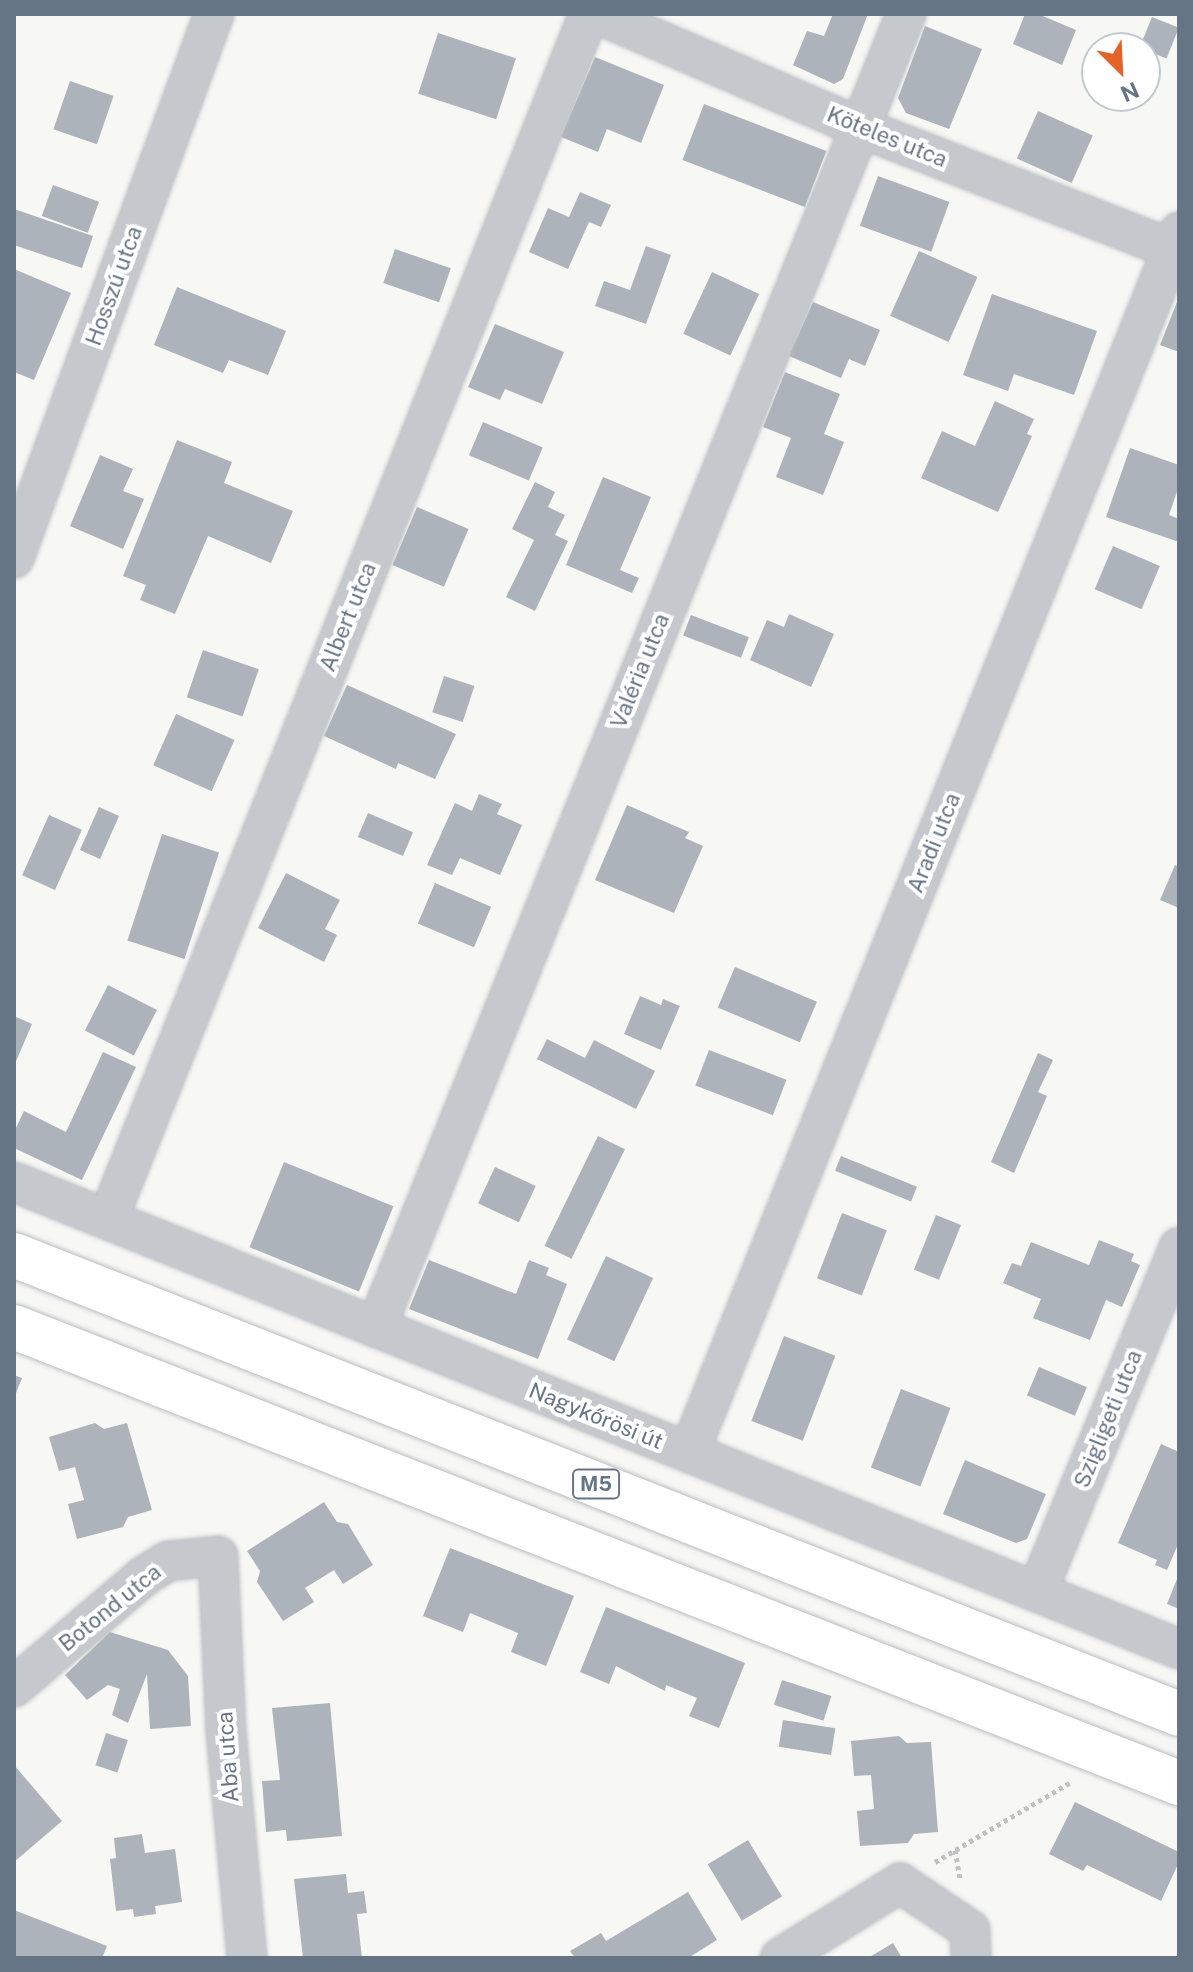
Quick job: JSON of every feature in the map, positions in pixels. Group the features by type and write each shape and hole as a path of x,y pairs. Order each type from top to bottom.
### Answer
{"main road":[{"name":"M5","path":"14,1255 1179,1714"},
{"path":"14,1327 1179,1783"}],"street":[{"name":"Hosszú utca","path":"14,558 214,14"},
{"name":"Albert utca","path":"108,1219 589,14"},
{"name":"Köteles utca","path":"598,14 859,127 1177,244"},
{"name":"Valéria utca","path":"376,1328 906,14"},
{"name":"Aradi utca","path":"689,1453 1177,244"},
{"name":"Nagykőrösi út","path":"14,1182 1179,1649"},
{"name":"Szigligeti utca","path":"1037,1592 1179,1247"},
{"name":"Botond utca","path":"14,1687 144,1576 168,1561 218,1556"},
{"name":"Aba utca","path":"218,1556 226,1731 247,1958"},
{"path":"780,1958 900,1883 970,1930 971,1958"}],"path":[{"path":"900,1883 1072,1781"}],"building":[{"path":"833,14 868,14 843,79 834,84 793,65 807,31 824,36"},
{"path":"1025,14 1038,14 1076,30 1062,65 1013,44"},
{"path":"1152,17 1179,28 1167,58 1161,56 1161,32 1146,32"},
{"path":"925,26 982,49 949,129 906,113 898,98"},
{"path":"438,33 516,58 496,119 418,94"},
{"path":"595,57 664,85 641,143 607,129 598,152 561,137"},
{"path":"70,81 113,96 97,144 53,129"},
{"path":"704,104 826,151 805,207 682,160"},
{"path":"1038,111 1093,135 1072,183 1017,159"},
{"path":"878,176 949,202 931,252 860,226"},
{"path":"53,185 99,202 88,233 42,216"},
{"path":"580,192 611,205 601,227 589,222 568,269 529,252 548,208 569,217"},
{"path":"14,209 93,236 82,268 14,245"},
{"path":"646,246 671,255 646,324 595,306 604,281 630,290"},
{"path":"395,249 451,268 439,302 383,283"},
{"path":"919,251 977,277 949,342 890,316"},
{"path":"14,269 71,293 34,380 14,372"},
{"path":"712,272 759,294 730,356 683,334"},
{"path":"177,287 286,331 268,375 229,360 223,373 154,345"},
{"path":"992,294 1097,331 1074,395 1014,374 1008,391 963,375"},
{"path":"1179,297 1179,352 1160,345"},
{"path":"813,302 880,330 865,366 849,359 841,378 789,356"},
{"path":"495,324 564,352 542,404 505,389 500,400 468,387"},
{"path":"785,372 840,394 824,434 844,442 823,495 776,477 791,438 763,427"},
{"path":"995,401 1034,419 1027,434 1032,436 998,512 921,478 942,431 975,446"},
{"path":"483,422 543,447 529,481 469,455"},
{"path":"177,440 232,462 224,483 293,511 271,563 208,536 175,614 140,600 146,585 123,576"},
{"path":"1130,448 1179,465 1179,486 1169,515 1179,519 1179,542 1106,517"},
{"path":"100,455 133,469 123,491 144,499 123,549 70,526"},
{"path":"603,477 651,497 620,570 639,578 632,593 566,565"},
{"path":"535,482 555,492 548,507 565,515 555,535 568,541 535,611 506,597 534,540 512,529"},
{"path":"417,507 469,529 444,587 392,565"},
{"path":"1113,546 1160,566 1142,609 1095,589"},
{"path":"789,614 834,634 811,687 750,660 767,620 784,627"},
{"path":"691,615 749,637 741,658 683,636"},
{"path":"203,650 259,669 243,716 187,697"},
{"path":"444,676 474,686 463,722 432,712"},
{"path":"347,685 456,734 435,779 398,763 396,769 324,736"},
{"path":"176,714 234,740 212,791 153,765"},
{"path":"479,794 502,804 497,814 522,825 500,875 460,858 452,875 427,865 455,803 472,811"},
{"path":"627,805 689,832 685,838 703,846 674,913 595,880"},
{"path":"99,807 119,816 100,859 80,850"},
{"path":"368,813 413,832 403,856 358,837"},
{"path":"49,815 82,830 55,890 22,875"},
{"path":"162,834 219,853 184,959 127,941"},
{"path":"1175,865 1179,867 1179,908 1160,900"},
{"path":"286,873 340,900 325,929 337,935 324,962 258,928"},
{"path":"435,883 491,907 474,947 418,924"},
{"path":"735,967 817,1002 800,1042 718,1008"},
{"path":"108,985 157,1010 134,1055 85,1030"},
{"path":"640,996 661,1005 663,999 680,1006 661,1050 624,1034"},
{"path":"14,1016 32,1024 14,1066"},
{"path":"547,1039 585,1058 594,1040 655,1071 636,1109 537,1059"},
{"path":"709,1050 786,1080 773,1115 695,1085"},
{"path":"103,1052 136,1067 82,1180 14,1148 14,1132 24,1111 66,1132"},
{"path":"1038,1053 1053,1060 1038,1092 1047,1096 1014,1173 991,1162"},
{"path":"598,1136 625,1149 571,1259 545,1246"},
{"path":"841,1156 917,1187 911,1202 835,1171"},
{"path":"284,1162 393,1206 359,1292 250,1247"},
{"path":"495,1167 536,1186 519,1222 478,1203"},
{"path":"842,1213 887,1230 862,1296 817,1278"},
{"path":"936,1215 961,1225 939,1280 914,1270"},
{"path":"1099,1240 1134,1254 1131,1261 1140,1265 1122,1307 1106,1300 1090,1340 1033,1318 1041,1299 1003,1283 1012,1263 1021,1266 1031,1242 1089,1265"},
{"path":"606,1256 653,1278 614,1361 567,1339"},
{"path":"429,1260 516,1294 529,1260 549,1268 546,1275 567,1284 538,1359 409,1309"},
{"path":"784,1336 835,1356 803,1441 751,1421"},
{"path":"1039,1367 1087,1387 1075,1416 1027,1396"},
{"path":"14,1375 22,1378 14,1398"},
{"path":"901,1389 950,1408 920,1486 871,1467"},
{"path":"95,1423 104,1429 127,1423 152,1510 128,1517 123,1527 77,1539 68,1504 84,1500 75,1467 59,1471 49,1437"},
{"path":"1161,1444 1179,1452 1179,1542 1167,1570 1155,1565 1157,1560 1118,1543"},
{"path":"965,1460 1046,1494 1027,1539 1016,1543 943,1514"},
{"path":"324,1502 337,1522 348,1524 373,1565 343,1584 334,1570 305,1588 314,1602 283,1621 257,1582 260,1571 247,1551"},
{"path":"450,1548 574,1596 546,1666 511,1652 518,1633 470,1613 463,1632 423,1616"},
{"path":"1179,1574 1179,1609 1167,1604"},
{"path":"606,1607 745,1663 719,1728 689,1716 697,1698 666,1685 665,1691 616,1666 609,1684 580,1672"},
{"path":"110,1632 168,1650 188,1676 191,1726 150,1729 147,1674 128,1723 112,1715 120,1689 108,1685 87,1700 65,1675"},
{"path":"782,1680 831,1696 823,1721 774,1705"},
{"path":"330,1703 342,1836 287,1841 286,1830 266,1832 262,1781 280,1780 272,1708"},
{"path":"783,1720 835,1728 831,1755 779,1747"},
{"path":"106,1733 128,1740 117,1772 95,1765"},
{"path":"899,1736 907,1743 931,1742 938,1832 914,1834 908,1843 860,1846 857,1811 874,1809 871,1775 854,1776 851,1741"},
{"path":"14,1765 62,1821 14,1862"},
{"path":"1075,1802 1179,1852 1179,1862 1161,1901 1087,1865 1083,1871 1049,1854"},
{"path":"142,1834 145,1853 175,1849 182,1902 155,1906 156,1914 134,1917 133,1909 116,1911 110,1859 116,1858 114,1838"},
{"path":"748,1840 782,1897 742,1921 708,1864"},
{"path":"346,1874 348,1893 364,1891 367,1913 357,1914 362,1958 303,1958 294,1879"},
{"path":"688,1892 717,1940 688,1958 575,1958 570,1951 601,1933 606,1941"},
{"path":"14,1910 107,1946 102,1958 14,1958"},
{"path":"893,1943 902,1958 868,1958"}]}
